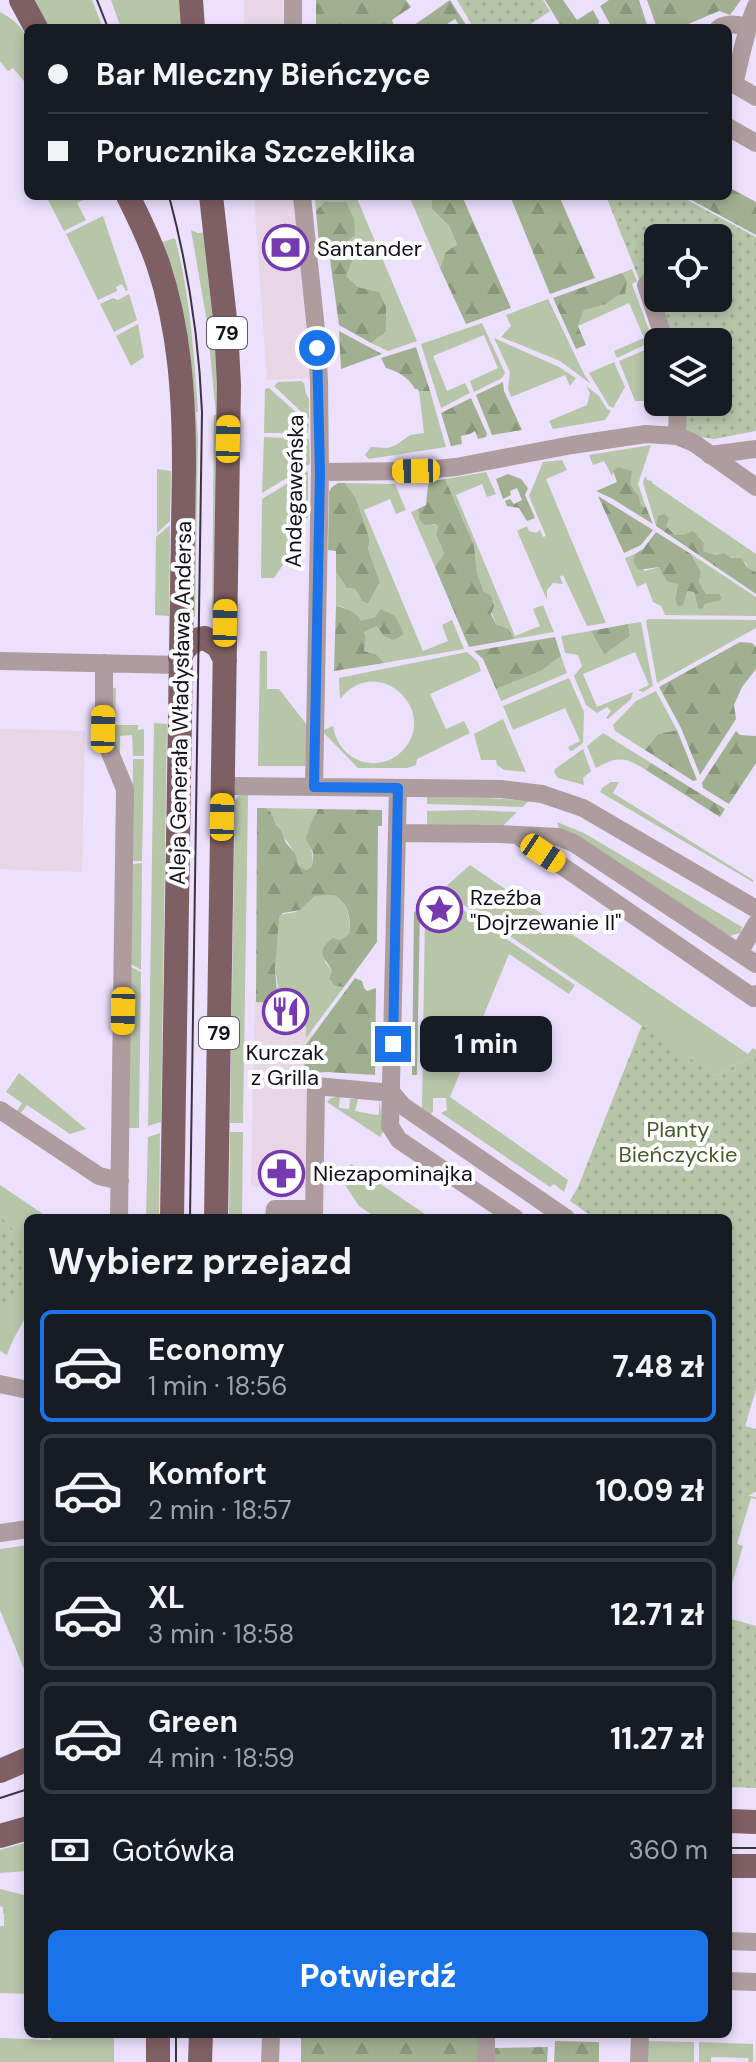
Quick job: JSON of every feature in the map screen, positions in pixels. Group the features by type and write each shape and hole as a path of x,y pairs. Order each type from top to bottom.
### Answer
{"main road":[{"path":"21,0 34,24"},
{"name":"Aleja Generała Władysława Andersa","path":"130,200 159,269 171,313 179,358 184,423 172,1214"},
{"name":"Aleja Generała Władysława Andersa","path":"211,200 228,355 216,1214"},
{"path":"180,662 183,650 189,643 205,638 218,646 225,660"},
{"path":"177,850 185,863 198,870 214,863 222,848"},
{"path":"0,1771 24,1761"},
{"path":"732,1821 756,1822"},
{"path":"0,1836 24,1829"},
{"path":"732,1866 756,1866"},
{"path":"158,2038 158,2062"},
{"path":"200,2062 201,2038"}],"street":[{"path":"3,0 21,10 33,24"},
{"path":"293,0 293,24"},
{"path":"732,81 742,54 746,27 756,6"},
{"path":"732,24 746,27"},
{"path":"732,85 756,97"},
{"path":"732,129 756,143"},
{"name":"Andegaweńska","path":"302,200 319,381 314,787"},
{"path":"677,436 678,416"},
{"path":"320,472 424,470 646,434 677,436 694,443 756,487"},
{"path":"710,455 756,449"},
{"path":"0,661 180,662"},
{"path":"104,663 104,738 125,789 119,1214"},
{"path":"223,786 501,789 529,792 583,808 756,909"},
{"path":"398,788 390,1126 396,1137 509,1214"},
{"path":"397,833 559,837 575,844 756,964"},
{"path":"517,835 754,998 756,994"},
{"path":"739,953 756,924"},
{"path":"274,1214 275,1209 314,1213 316,1086 392,1093 403,1106 560,1214"},
{"path":"0,1110 99,1176 120,1181"},
{"path":"0,1384 24,1389"},
{"path":"0,1533 24,1530"},
{"path":"732,1941 756,1942"},
{"path":"732,1981 756,1982"},
{"path":"270,2062 271,2038"},
{"path":"486,2038 486,2062"},
{"path":"639,2062 640,2038"}],"shaded area":[{"path":"244,0 283,0 284,24 244,24"},
{"path":"254,200 293,200 311,378 267,380"},
{"path":"0,729 85,731 82,872 0,869"},
{"path":"255,998 313,1000 308,1188 251,1186"}],"green space":[{"path":"33,0 92,0 101,24 46,24"},
{"path":"111,0 179,0 182,24 120,24"},
{"path":"316,0 406,0 411,7 392,20 394,24 316,24"},
{"path":"450,0 465,24 458,24 455,19 447,24 416,24"},
{"path":"457,0 543,0 550,11 531,24 472,24"},
{"path":"545,0 563,0 577,20 593,10 599,21 599,24 560,24"},
{"path":"609,0 639,0 647,24 610,24 600,6"},
{"path":"647,0 741,0 730,15 719,11 688,24 656,24"},
{"path":"0,12 12,19 24,33 24,81 13,68 8,71 0,61"},
{"path":"732,189 756,202 756,235 691,200 732,200"},
{"path":"48,200 83,200 77,203 86,220 64,231"},
{"path":"315,200 358,200 417,341 388,351 371,343 386,332 378,292 358,287 346,276 346,249 324,202 316,211"},
{"path":"411,200 432,200 432,209 449,226 457,244 445,253 440,268"},
{"path":"432,200 464,200 511,308 466,324 440,268 445,253 457,244 449,226 432,209"},
{"path":"512,200 561,200 595,278 550,294"},
{"path":"608,200 687,200 732,224 644,224 644,292"},
{"path":"324,202 346,202 354,219 355,235 344,244 352,261 346,276 358,287 379,292 386,307 386,332 371,343 339,325 328,245 319,245 316,211"},
{"path":"103,216 128,290 122,284 116,287 117,291 98,300 66,234"},
{"path":"732,224 756,237 756,431 714,439 683,435 678,416 732,416 732,328 657,328 652,312 732,312"},
{"path":"191,230 206,232 217,315 218,617 212,617 216,415 207,322"},
{"path":"175,238 188,302 198,412 195,617 189,616 159,243"},
{"path":"632,269 637,281 632,284 648,328 644,328 644,338 629,303 578,326 584,310 605,303 617,294 627,280 622,273"},
{"path":"622,273 627,280 625,294 606,304 584,310 578,326 586,345 576,349 553,298"},
{"path":"129,294 137,320 114,332 100,304"},
{"path":"548,299 591,384 560,361 501,337 511,326 506,315"},
{"path":"482,323 505,373 502,378 474,392 470,381 498,368 484,335 433,356 447,391 465,383 470,393 441,408 421,344"},
{"path":"138,324 144,357 131,366 116,336"},
{"path":"339,331 382,354 341,369"},
{"path":"494,338 559,367 576,378 570,386 565,375 511,397 508,389 510,372"},
{"path":"644,338 644,345 617,358 614,351"},
{"path":"416,347 430,391 415,389 403,376 386,368 381,358"},
{"path":"644,350 644,401 635,401 619,361"},
{"path":"614,362 625,387 613,408 589,373"},
{"path":"301,381 309,399 309,419 274,386 278,382"},
{"path":"503,382 522,430 492,435 476,395"},
{"path":"586,386 611,411 605,420 553,429 549,421 587,405 590,393"},
{"path":"269,388 309,424 308,433 264,433 265,389"},
{"path":"419,391 430,391 446,447 369,459 365,455 371,447 387,448 410,435 424,433"},
{"path":"471,398 486,437 478,439 475,431 461,436 462,444 451,446 441,413"},
{"path":"264,437 309,439 310,464 262,493"},
{"path":"651,445 638,484 646,507 641,506 634,490 623,478 614,470 612,476 604,461 593,465 589,455"},
{"path":"562,460 567,470 546,479 606,623 587,626 563,575 560,577 563,584 553,583 547,590 547,600 517,531 527,526 529,531 536,533 540,530 543,537 546,536 529,496 543,462"},
{"path":"618,467 632,471 630,484 641,506 646,507 653,524 596,491 617,482 613,471"},
{"path":"157,469 171,471 170,521 157,533"},
{"path":"308,471 308,518 297,518 296,546 274,578 261,578 262,499"},
{"path":"486,472 496,494 487,497 482,484 456,495 515,636 540,626 533,609 543,605 554,632 514,639 509,629 496,624 477,573 474,545 445,479"},
{"path":"508,474 521,479 528,488 525,495 535,518 527,521 519,508 507,506 505,501 510,499 514,504 522,500 517,488 503,499 496,479"},
{"path":"645,476 756,554 756,572 746,563 724,554 703,551 683,535 675,535 666,526 658,523 656,526 643,483"},
{"path":"445,479 474,545 477,573 484,592 491,596 494,606 491,614 496,624 509,629 514,639 469,647 435,567 444,553 436,535 438,526 425,525 419,519 418,509 426,505 428,485 431,481"},
{"path":"338,483 345,483 356,498 370,540 368,549 380,582 368,604 362,601 355,589 347,588 336,572 336,551 328,550 329,492"},
{"path":"345,483 395,484 406,510 396,514 390,499 364,510 423,651 448,641 442,625 452,620 464,649 384,663 376,654 364,651 364,632 377,626 375,617 360,622 343,607 336,606 336,572 347,588 355,589 362,601 368,604 380,582 368,549 370,540 356,498"},
{"path":"598,496 653,530 641,545 624,553"},
{"path":"418,509 419,519 438,526 436,535 444,553 435,567 411,512"},
{"path":"664,514 669,518 666,526 675,535 693,531 704,543 703,551 741,558 748,568 756,572 756,594 656,526 658,516"},
{"path":"170,525 169,616 155,615 156,537"},
{"path":"656,532 691,554 701,572 699,582 706,594 719,594 722,598 719,601 698,608 694,592 687,591 683,605 678,606 675,599 678,584 667,581 659,567 638,570 633,561 635,554"},
{"path":"635,554 633,561 645,571 659,567 678,584 675,599 687,591 694,592 698,608 719,601 706,594 699,582 701,572 691,554 756,597 756,616 665,615 661,606 653,602 646,583 637,587 625,558"},
{"path":"336,606 350,611 361,621 375,617 381,609 395,616 404,634 394,640 384,636 377,626 364,632 364,651 376,654 384,663 334,671"},
{"path":"756,620 756,628 657,683 646,621"},
{"path":"641,622 653,686 643,692 638,690 649,685 635,652 583,674 597,707 633,692 631,699 608,719 611,711 607,707 597,713 586,705 574,676 582,666 578,655 565,653 561,636 591,631 604,655 630,636 628,624"},
{"path":"628,624 630,636 604,655 591,631"},
{"path":"555,637 561,656 541,671 496,689 483,659 474,651"},
{"path":"740,642 752,643 756,647 756,669 742,687 734,705 736,719 700,775 681,728 659,687"},
{"path":"260,651 267,651 267,689 279,689 307,725 307,766 258,766"},
{"path":"467,652 478,662 481,671 430,694 446,729 464,721 470,733 417,759 416,765 407,768 358,768 322,731 333,726 343,748 358,760 373,763 391,759 411,738 414,722 410,707 401,694 388,685 372,681 356,686 340,699 339,678"},
{"path":"561,656 567,673 501,701 496,689 541,671"},
{"path":"569,678 584,712 583,743 569,750 568,747 580,741 565,708 513,730 503,706"},
{"path":"109,687 116,688 115,725 138,725 138,730 144,729 144,756 133,756 132,735 120,736 120,756 111,741"},
{"path":"656,691 677,730 658,734 645,750 615,731 613,725 636,701"},
{"path":"503,719 526,772 504,770 496,760 481,760 474,734"},
{"path":"154,723 167,724 161,1122 148,1126"},
{"path":"677,730 697,780 693,781 645,750 658,734"},
{"path":"736,731 740,735 756,736 756,763 729,804 703,788 702,783"},
{"path":"603,733 651,763 646,770 621,760 610,761 596,768 587,746"},
{"path":"583,749 591,771 583,778 584,785 558,778 555,769"},
{"path":"133,759 144,759 142,861 132,861"},
{"path":"651,763 725,809 720,817 646,770"},
{"path":"611,782 619,782 613,793 753,882 600,792"},
{"path":"248,795 243,1123 230,1123 235,801 238,796"},
{"path":"427,797 528,801 523,807 427,804"},
{"path":"257,808 270,811 286,843 295,853 299,866 306,870 311,867 313,852 306,839 318,809 382,810 382,826 378,826 377,942 344,987 334,986 329,979 332,971 322,951 333,938 340,940 349,934 348,912 334,895 315,896 300,910 283,913 279,918 275,969 277,992 270,1003 256,1002"},
{"path":"265,808 318,809 307,832 312,853 311,867 306,870 299,866 291,847"},
{"path":"427,811 517,812 501,828 427,829"},
{"path":"557,822 584,833 742,927 740,933 730,936 560,832"},
{"path":"142,863 141,970 131,964 132,864"},
{"path":"470,865 748,1054 753,1048 756,1054 716,1076 443,891"},
{"path":"438,893 575,985 569,994 509,954 450,1097 568,1180 564,1192 554,1184 550,1187 441,1113 447,1110 446,1098 433,1098 430,1115 422,1109 425,914 429,913 425,906"},
{"path":"334,895 348,912 349,934 340,940 333,939 325,962 332,971 329,980 334,986 344,987 306,1038 306,1027 299,1020 299,1003 270,1003 278,986 275,969 277,924 283,914 299,910 315,896"},
{"path":"420,909 417,1075 412,1075 414,912"},
{"path":"131,967 141,972 139,1128 129,1128"},
{"path":"355,978 362,981 367,991 376,988 375,1075 312,1073 311,1082 304,1081 305,1046"},
{"name":"Planty Bieńczyckie","path":"642,1025 716,1076 756,1054 756,1390 745,1426 756,1429 756,1491 745,1498 732,1535 732,1214 588,1214 570,1201"},
{"path":"19,1073 86,1129 70,1134 27,1105 20,1114 17,1111 22,1103 6,1092"},
{"path":"340,1096 339,1108 349,1109 350,1099 358,1099 355,1111 376,1115 379,1114 379,1101 383,1132 380,1137 327,1102"},
{"path":"230,1132 243,1132 242,1214 229,1214"},
{"path":"160,1133 159,1214 146,1214 148,1137"},
{"path":"351,1164 425,1214 371,1214 359,1206 341,1179"},
{"path":"0,1185 43,1214 24,1214 24,1320 7,1355 0,1351"},
{"path":"0,1216 24,1246 24,1295 0,1308"},
{"path":"732,1495 756,1497 756,1499 751,1498 737,1544 743,1546 732,1583"},
{"path":"24,1546 24,1669 0,1610 0,1549"},
{"path":"732,1619 756,1626 756,1788 732,1787"},
{"path":"24,1843 24,1871 0,1873 0,1850"},
{"path":"0,1889 24,1895 24,1994 0,1993 0,1926 4,1926 4,1914 0,1906"},
{"path":"0,2038 114,2038 114,2062 0,2062"},
{"path":"301,2038 480,2038 479,2062 301,2062"},
{"path":"555,2041 599,2042 599,2062 554,2062"},
{"path":"646,2041 694,2042 694,2062 646,2062"},
{"path":"699,2042 753,2044 753,2062 749,2062 748,2058 711,2057 711,2062 699,2062"},
{"path":"548,2047 547,2062 493,2062 493,2048"}],"tram line":[{"path":"97,0 106,24"},
{"path":"170,200 192,303 202,412 190,1214"},
{"path":"0,1798 24,1790"},
{"path":"732,1848 756,1848"},
{"path":"176,2038 176,2062"}],"place":[{"name":"Santander","path":"286,248"},
{"name":"Rzeźba \"Dojrzewanie II\"","path":"439,910"},
{"name":"Kurczak z Grilla","path":"285,1011"},
{"name":"Niezapominajka","path":"282,1173"}],"route":[{"path":"317,348 320,472 314,787 398,788 393,1044"}]}
